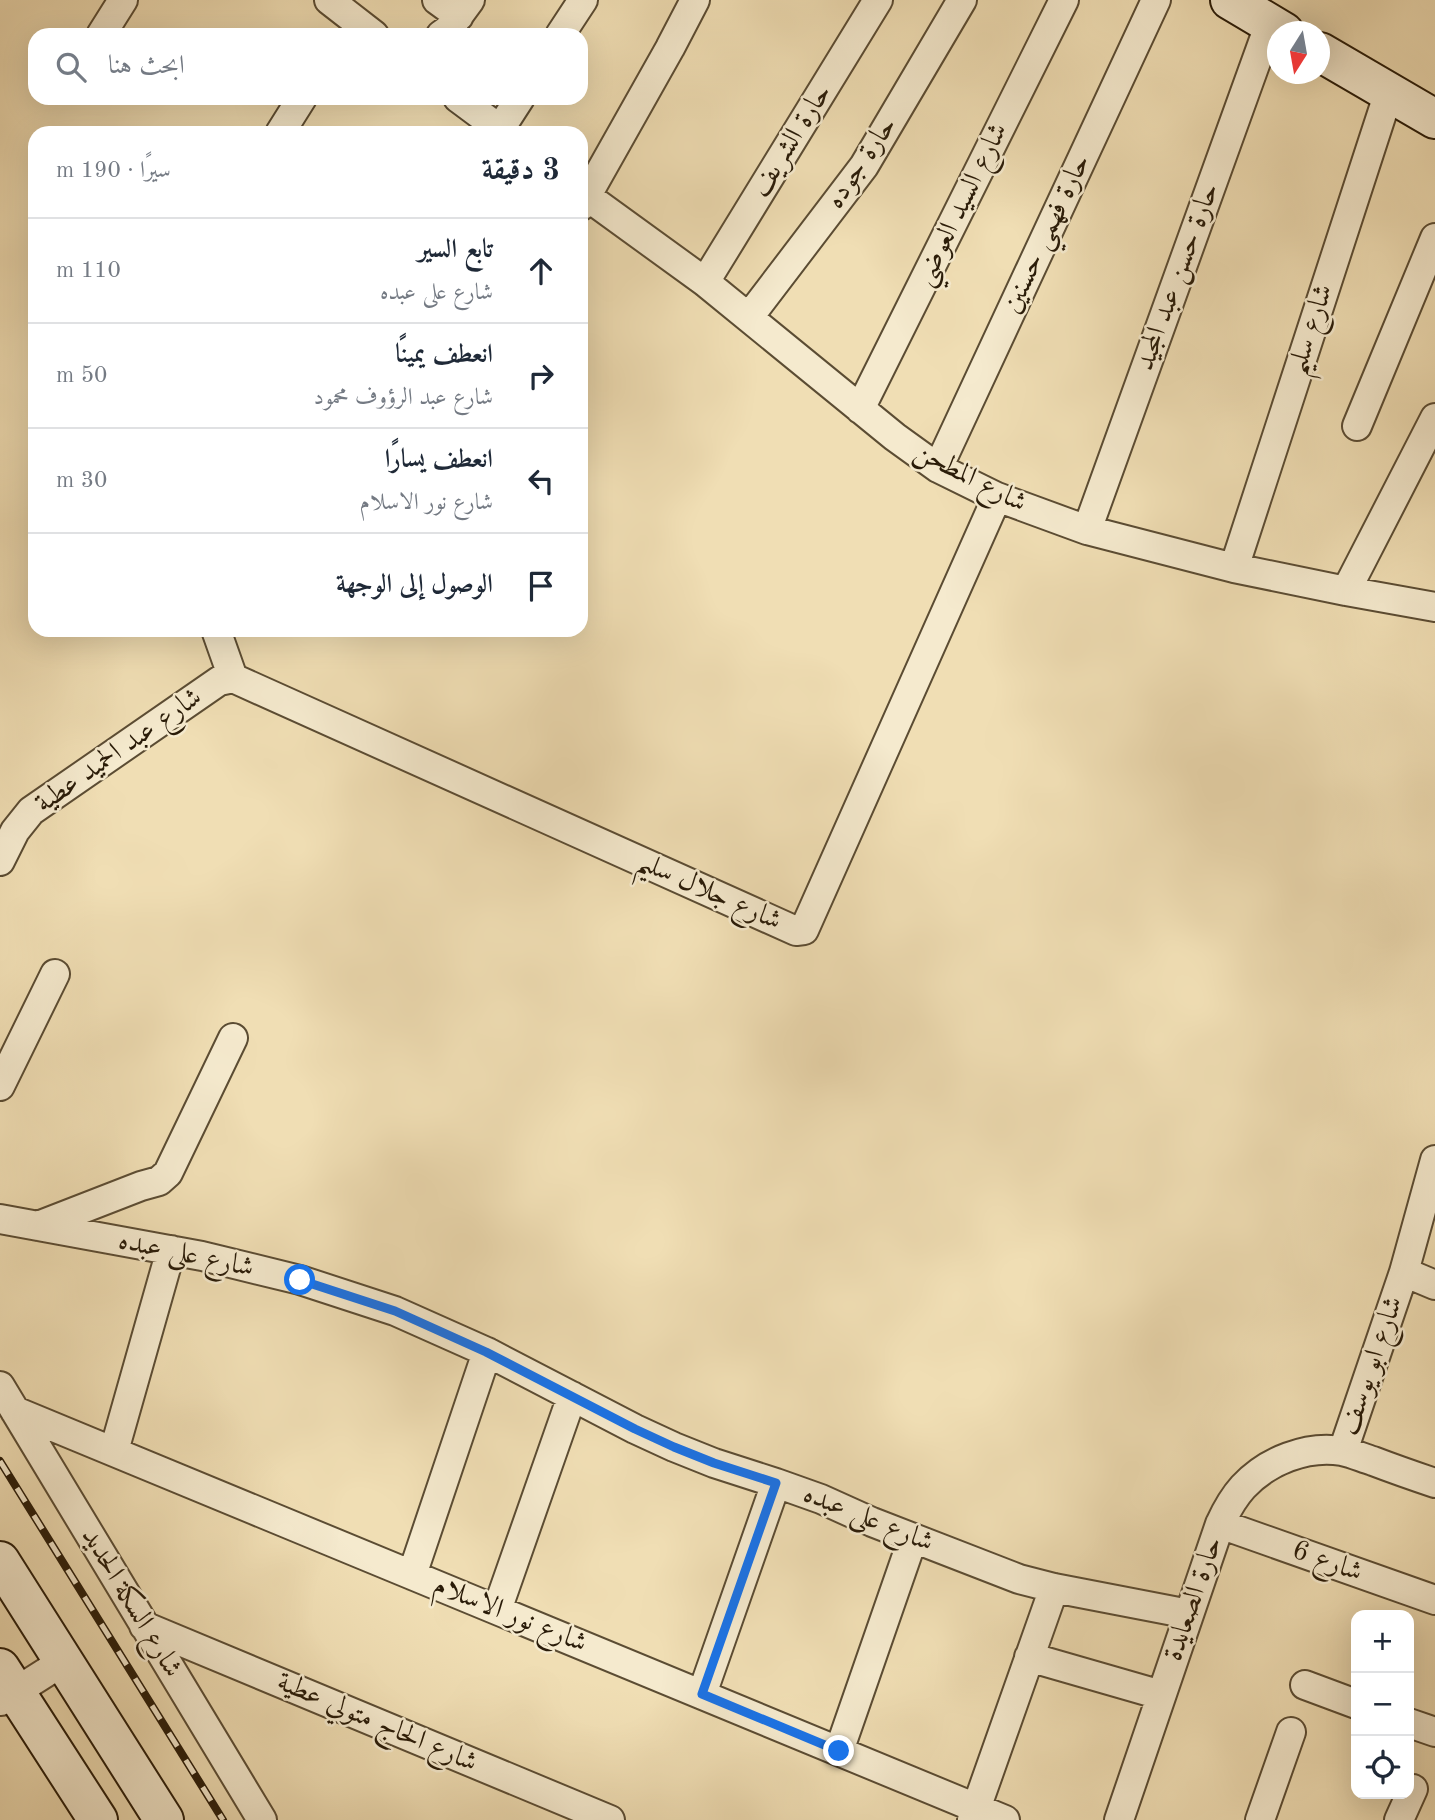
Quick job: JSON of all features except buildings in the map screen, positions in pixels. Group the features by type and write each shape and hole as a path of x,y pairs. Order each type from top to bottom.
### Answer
{"main road":[{"path":"1230,0 1267,21"},
{"path":"1330,58 1435,119"},
{"path":"0,1561 164,1820"},
{"path":"5,1687 98,1820"}],"street":[{"path":"105,28 123,0"},
{"path":"329,0 355,28"},
{"path":"565,28 583,0"},
{"path":"588,189 695,0"},
{"name":"حارة الشريف","path":"705,282 878,0"},
{"name":"حارة جوده","path":"749,317 864,166 962,0"},
{"name":"شارع السيد العوضي","path":"860,409 1063,0"},
{"name":"حارة فهمي حسنين","path":"938,468 1156,0"},
{"name":"حارة حسن عبد المجيد","path":"1087,530 1267,53"},
{"name":"شارع سليم","path":"1234,568 1388,92"},
{"path":"284,126 297,105"},
{"path":"467,105 495,126"},
{"path":"505,126 516,105"},
{"name":"شارع المطحن","path":"588,201 705,282 895,438 938,468 998,497 1087,530 1234,568 1435,607"},
{"path":"1357,426 1435,238"},
{"path":"1346,591 1435,418"},
{"name":"شارع جلال سليم","path":"226,680 796,931 802,931 998,497"},
{"path":"217,637 226,680"},
{"name":"شارع عبد الحميد عطية","path":"0,860 15,831 31,811 226,680"},
{"path":"0,1086 55,974"},
{"path":"38,1226 159,1181 168,1173 233,1038"},
{"name":"شارع ابو يوسف","path":"1343,1451 1404,1272 1435,1160"},
{"name":"شارع على عبده","path":"0,1219 202,1256 300,1280 395,1311 486,1352 674,1447 714,1463 776,1483 1019,1578 1054,1588 1189,1614"},
{"path":"114,1451 171,1250"},
{"path":"1404,1272 1435,1285"},
{"path":"412,1575 486,1352"},
{"name":"شارع السكة الحديد","path":"0,1386 262,1820"},
{"path":"497,1610 572,1396"},
{"name":"شارع نور الاسلام","path":"15,1411 839,1751 974,1814 1005,1820"},
{"name":"حارة الصعايدة","path":"1119,1820 1220,1524 1230,1504 1243,1487 1278,1461 1321,1450 1343,1451"},
{"path":"1343,1451 1435,1483"},
{"path":"702,1694 776,1483"},
{"name":"شارع 6","path":"1220,1524 1435,1600"},
{"path":"839,1751 913,1538"},
{"path":"974,1814 1054,1588"},
{"name":"شارع الحاج متولي عطية","path":"144,1626 610,1820"},
{"path":"1029,1657 1161,1696"},
{"path":"5,1687 64,1661"},
{"path":"1306,1685 1351,1702"},
{"path":"1414,1725 1435,1732"},
{"path":"1260,1820 1291,1732"},
{"path":"1399,1820 1408,1799"}],"railway":[{"path":"0,1461 223,1820"}],"route":[{"path":"300,1280 395,1311 486,1352 674,1447 776,1483 702,1694 839,1751"}]}
